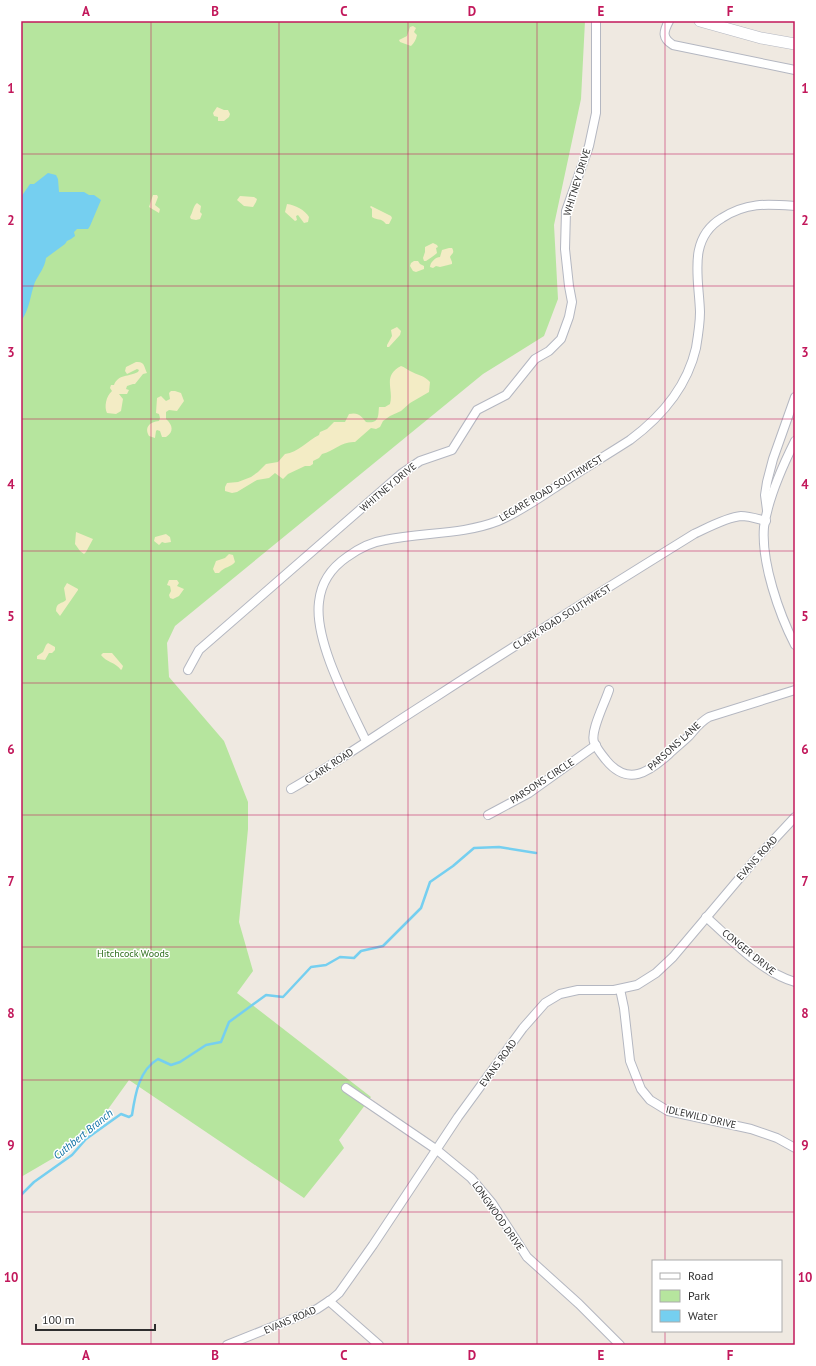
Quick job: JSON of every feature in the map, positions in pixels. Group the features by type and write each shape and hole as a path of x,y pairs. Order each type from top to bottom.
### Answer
{"main road":[{"path":"700,21 761,38 795,44"}],"street":[{"name":"WHITNEY DRIVE","path":"188,670 199,650 401,474 420,461 452,450 477,410 506,395 535,359 549,351 561,339 569,317 572,302 565,249 566,211 589,146 596,113 596,21"},
{"path":"669,21 664,36 667,42 673,45 795,70"},
{"name":"LEGARE ROAD SOUTHWEST","path":"366,741 334,672 320,626 318,610 320,595 326,580 335,566 367,545 383,540 469,529 499,520 533,502 642,431 674,397 691,364 699,325 697,258 700,244 708,230 719,219 746,206 764,204 795,206"},
{"path":"795,397 773,459 767,482 765,495 766,517 764,541 767,566 784,622 792,632 795,645"},
{"path":"766,517 785,458 795,441"},
{"name":"CLARK ROAD SOUTHWEST","path":"366,741 514,646 694,534 737,517 766,517"},
{"path":"596,745 593,735 594,729 609,690"},
{"name":"PARSONS LANE","path":"596,745 608,762 618,770 629,774 643,773 654,767 690,735 703,721 795,690"},
{"name":"CLARK ROAD","path":"291,789 324,770 366,741"},
{"name":"PARSONS CIRCLE","path":"488,815 529,793 596,745"},
{"name":"EVANS ROAD","path":"227,1345 316,1309 339,1293 458,1117 523,1028 545,1003 560,994 578,990 620,989 637,986 656,973 673,957 754,861 795,817"},
{"name":"CONGER DRIVE","path":"706,917 767,969 785,979 795,982"},
{"name":"IDLEWILD DRIVE","path":"620,989 630,1061 641,1089 650,1100 668,1111 751,1129 764,1133 795,1148"},
{"name":"LONGWOOD DRIVE","path":"346,1088 437,1150 462,1170 480,1188 527,1257 579,1304 620,1345"},
{"path":"329,1301 379,1345"}],"green space":[{"name":"Hitchcock Woods","path":"21,21 585,21 581,99 554,225 558,299 544,336 483,374 175,626 167,643 169,677 224,741 248,802 248,829 239,922 253,971 237,993 371,1097 339,1140 344,1148 304,1198 129,1080 106,1112 74,1146 21,1177"}],"sand":[{"path":"413,26 416,28 414,32 417,35 413,44 411,46 400,42 399,40 407,36 410,27"},
{"path":"217,107 228,110 230,114 224,121 218,121 218,117 214,116 213,113"},
{"path":"153,195 157,195 158,197 155,205 160,209 159,213 149,207"},
{"path":"240,196 254,197 257,199 253,207 244,206 237,200"},
{"path":"197,203 201,206 200,212 202,214 200,219 191,219 190,217"},
{"path":"287,204 293,205 305,212 309,217 308,222 304,223 298,215 296,216 297,220 295,221 285,212"},
{"path":"371,206 391,216 392,218 389,224 372,217"},
{"path":"433,243 438,247 436,248 437,253 424,261 423,258 425,247"},
{"path":"452,248 453,251 450,257 452,264 440,267 436,266 433,268 430,267 434,260 440,257 442,250"},
{"path":"414,261 418,261 424,266 424,269 416,272 413,271 410,266"},
{"path":"397,327 401,331 400,335 389,347 387,347 392,336 391,330"},
{"path":"136,362 143,363 147,373 143,374 135,384 127,386 126,389 129,390 127,394 119,394 123,399 121,411 116,414 107,413 106,405 108,396 112,391 110,388 111,385 114,385 121,377 138,372 139,370 137,369 127,374 125,371 126,367"},
{"path":"401,366 423,376 428,380 430,382 429,392 383,421 380,427 376,429 371,428 355,442 346,443 322,454 319,458 313,461 313,464 310,466 305,466 288,474 283,479 275,473 269,478 257,480 237,492 232,493 225,491 227,483 238,482 251,477 266,464 278,462 285,454 299,449 319,435 320,432 327,429 334,422 345,422 349,414 357,414 366,422 374,422 378,416 379,407 385,407 390,404 390,378 395,370"},
{"path":"171,391 181,393 184,401 177,411 169,410 166,412 166,419 172,428 171,431 166,437 162,437 160,431 157,430 155,438 149,436 147,430 149,426 153,422 159,421 160,418 159,414 156,413 157,398 161,396 166,401 170,399 169,393"},
{"path":"76,532 93,539 84,554 75,544"},
{"path":"166,534 170,537 171,542 162,542 159,545 154,541 155,537"},
{"path":"229,554 233,555 235,562 219,573 215,573 213,569 216,561 225,558"},
{"path":"169,580 177,580 179,583 177,586 184,589 179,596 173,599 170,598 169,595 171,591 170,586 167,585"},
{"path":"67,583 78,590 60,616 56,611 56,608 66,600 64,588"},
{"path":"48,643 55,647 55,650 52,653 49,653 45,660 37,659 37,656 43,652"},
{"path":"103,653 112,653 123,666 122,669 121,670 116,665 105,659 101,655"}],"water":[{"path":"48,173 56,175 58,179 59,192 84,192 89,195 94,195 101,200 88,229 77,229 74,232 75,236 46,258 35,282 28,307 21,321 21,197 30,184 34,184"}],"waterway":[{"name":"Cuthbert Branch","path":"21,1195 34,1182 72,1155 86,1139 121,1114 129,1117 132,1115 142,1076 158,1059 171,1065 180,1062 206,1045 221,1042 229,1022 266,995 283,997 311,967 326,965 340,957 354,958 361,951 383,946 421,908 430,882 453,866 474,848 499,847 536,853"}]}
